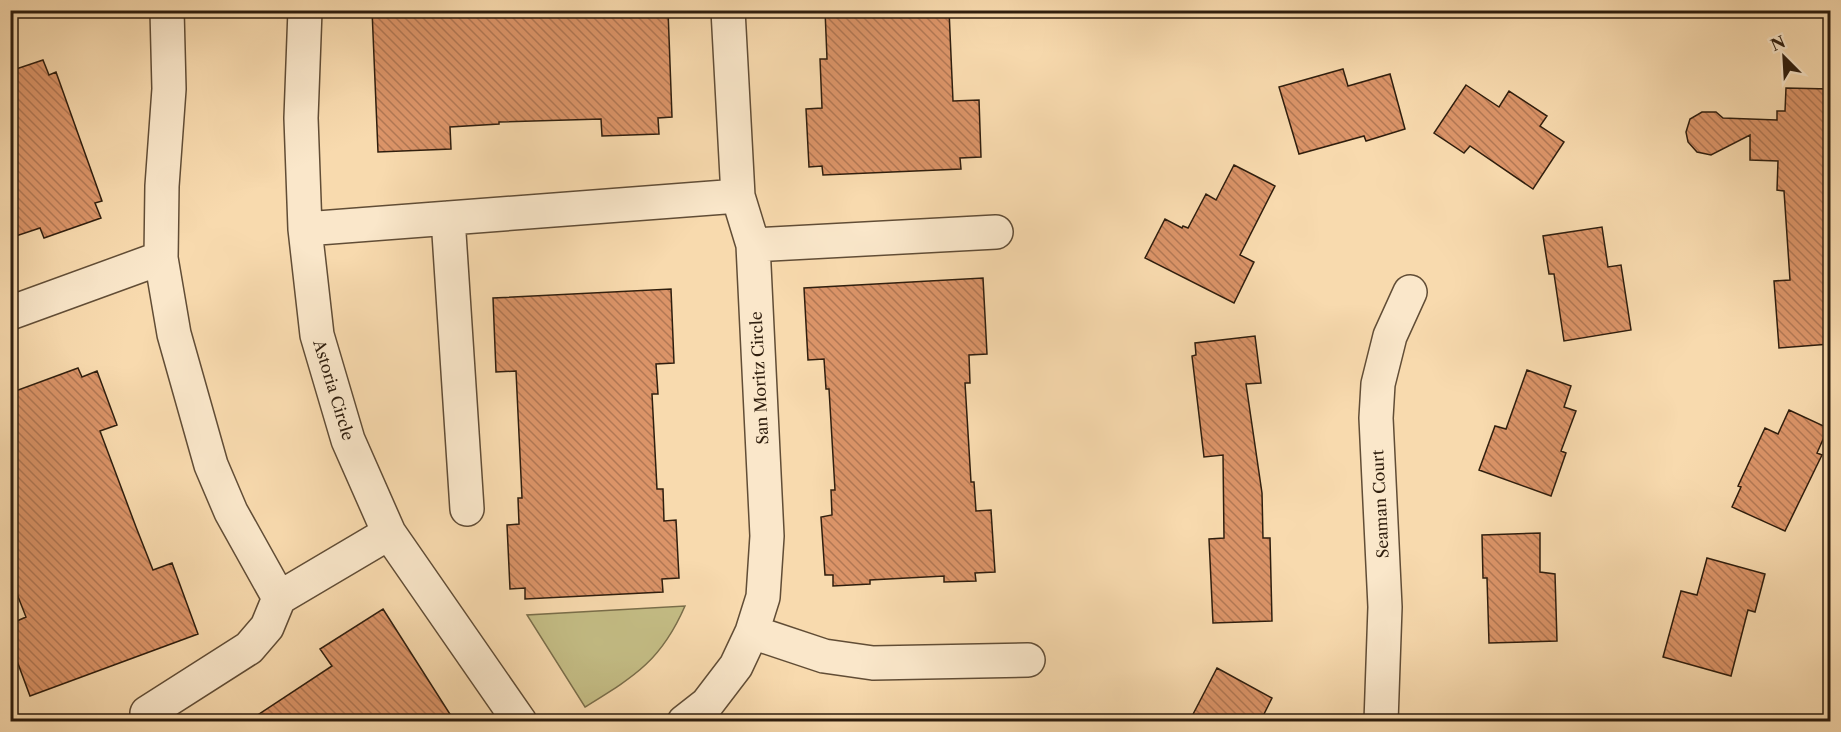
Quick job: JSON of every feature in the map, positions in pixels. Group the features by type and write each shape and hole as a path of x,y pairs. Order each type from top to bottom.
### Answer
{"street":[{"path":"167,10 169,89 162,186 161,258 174,334 211,465 231,512 279,598"},
{"name":"Astoria Circle","path":"305,10 301,118 305,229 317,335 348,440 389,532 520,722"},
{"name":"San Moritz Circle","path":"684,722 707,704 736,666 752,632 763,597 767,536 753,245 738,196 728,10"},
{"path":"305,229 738,196"},
{"path":"448,218 467,509"},
{"path":"753,245 996,232"},
{"path":"10,313 161,258"},
{"name":"Seaman Court","path":"1382,722 1385,607 1376,418 1377,396 1390,336 1410,292"},
{"path":"147,713 249,648 267,627 279,598 389,532"},
{"path":"752,632 824,656 873,663 1028,660"}],"shaded area":[{"path":"685,606 666,641 645,666 585,707 527,615"}],"building":[{"path":"372,10 668,10 672,117 658,118 659,134 602,136 601,119 499,122 499,124 450,127 451,149 378,152"},
{"path":"825,10 949,10 953,101 979,100 981,157 960,158 961,169 823,175 822,166 809,167 806,109 822,108 820,59 827,59"},
{"path":"43,60 49,75 56,72 102,201 95,203 101,218 44,238 40,228 10,238 10,71"},
{"path":"1343,69 1348,86 1390,74 1405,129 1366,141 1364,136 1299,154 1279,87"},
{"path":"1466,85 1499,107 1509,91 1547,116 1540,126 1564,142 1533,189 1470,146 1464,153 1434,133"},
{"path":"1786,88 1830,89 1830,344 1779,348 1774,281 1790,280 1784,191 1777,190 1778,161 1750,160 1750,135 1711,155 1697,152 1688,142 1686,132 1690,119 1702,112 1716,112 1723,118 1777,120 1777,111 1785,111"},
{"path":"1234,165 1275,186 1240,255 1254,262 1234,303 1145,258 1165,219 1182,228 1183,226 1188,228 1206,194 1216,200"},
{"path":"1602,227 1608,267 1621,265 1631,330 1564,341 1554,274 1549,274 1543,236"},
{"path":"983,278 987,354 969,355 970,383 965,383 971,482 974,482 976,511 991,510 995,572 975,573 976,581 944,582 944,576 870,580 870,584 833,586 833,575 825,575 821,517 832,515 831,490 835,490 829,389 826,389 824,359 808,360 804,288"},
{"path":"671,289 674,363 656,364 658,394 652,394 657,489 663,489 664,521 676,520 679,578 662,579 663,592 525,599 525,588 510,589 507,525 519,524 518,498 522,498 516,371 496,372 493,298"},
{"path":"1255,336 1261,383 1246,384 1262,493 1263,538 1270,538 1272,621 1213,623 1209,539 1224,538 1223,455 1204,457 1192,356 1196,355 1195,343"},
{"path":"78,368 82,377 97,371 117,425 100,431 136,527 153,570 172,563 198,634 30,696 10,642 10,624 26,617 10,576 10,393"},
{"path":"1527,370 1571,386 1564,407 1576,411 1561,451 1566,453 1551,496 1479,470 1495,426 1506,429"},
{"path":"1789,410 1828,428 1817,453 1822,455 1785,531 1732,507 1741,487 1738,486 1765,428 1778,434"},
{"path":"1540,533 1540,572 1555,574 1557,641 1489,643 1487,578 1483,578 1482,535"},
{"path":"1707,558 1765,574 1755,612 1748,610 1731,676 1663,657 1681,591 1697,595"},
{"path":"383,609 455,722 247,722 332,666 320,649"},
{"path":"1217,668 1272,698 1260,722 1189,722"}]}
